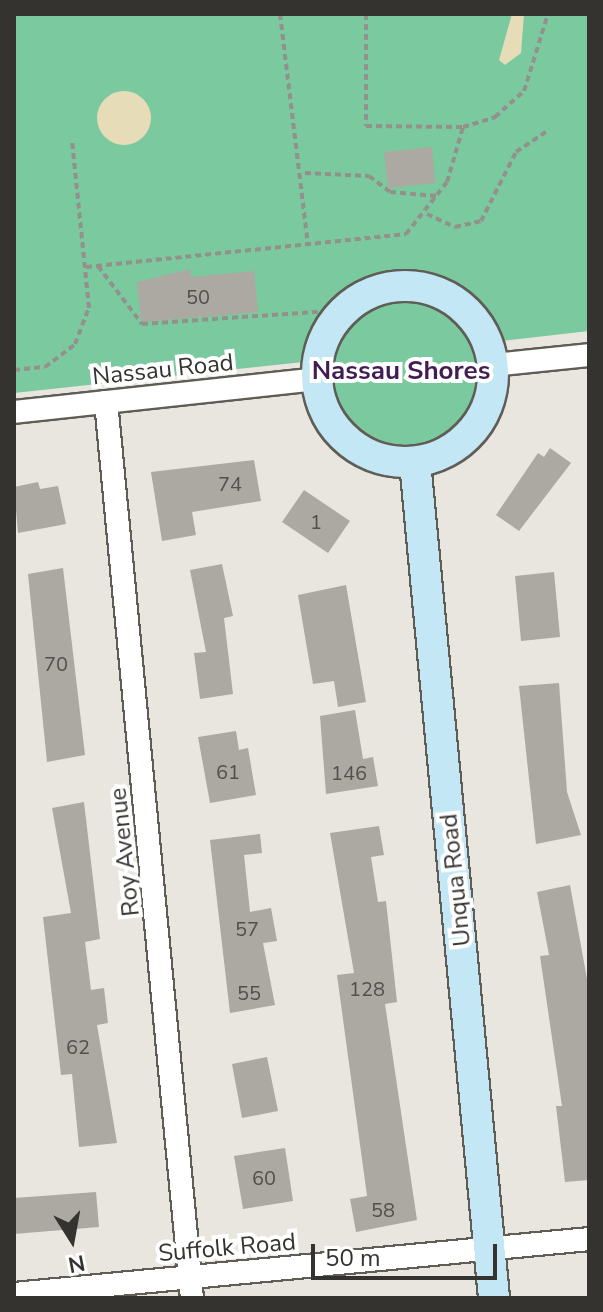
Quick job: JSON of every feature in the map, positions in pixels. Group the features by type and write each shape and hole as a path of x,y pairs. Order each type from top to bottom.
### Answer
{"street":[{"path":"387,288 436,291 475,320 493,365 490,399 474,429 448,451 415,462 384,459 349,441 325,410 317,379 325,338 344,310 387,288"},
{"path":"493,365 589,355"},
{"name":"Nassau Road","path":"14,412 317,379"},
{"name":"Roy Avenue","path":"106,402 191,1288"},
{"name":"Unqua Road","path":"415,462 494,1298"},
{"name":"Suffolk Road","path":"14,1294 191,1288 589,1239"}],"path":[{"path":"280,14 305,173 308,245"},
{"path":"366,14 366,126 463,127 515,102 535,71 548,14"},
{"path":"86,267 406,234 427,214 455,165 463,127"},
{"path":"427,214 455,227 481,221 516,152 549,130"},
{"path":"14,370 45,367 75,344 89,308 72,140"},
{"path":"305,173 369,176 390,192 438,196"},
{"path":"98,266 142,324 344,310"}],"green space":[{"path":"14,14 589,14 589,331 484,343 489,380 481,412 447,447 415,457 367,449 341,429 325,400 322,360 14,393"}],"sand":[{"path":"512,14 524,14 521,53 505,65 499,60"},
{"path":"124,91 143,99 151,118 143,137 124,145 105,137 97,118 105,99"}],"building":[{"path":"432,147 435,183 388,188 384,152"},
{"path":"190,269 191,277 254,271 258,312 141,322 137,282"},
{"path":"550,448 571,463 519,531 496,515 538,453 544,457"},
{"path":"254,460 261,501 192,512 196,535 162,541 151,472"},
{"path":"38,482 40,489 58,486 66,524 18,533 14,487"},
{"path":"304,490 350,521 328,553 282,522"},
{"path":"222,564 233,616 224,618 233,694 200,699 194,653 206,652 190,570"},
{"path":"63,568 85,755 47,762 28,574"},
{"path":"554,572 560,637 521,641 515,576"},
{"path":"346,585 366,702 338,707 334,681 313,684 298,595"},
{"path":"559,683 567,792 581,835 536,844 519,686"},
{"path":"355,710 363,759 373,757 378,786 326,794 320,716"},
{"path":"236,731 239,750 248,748 256,795 210,803 198,737"},
{"path":"84,802 100,939 85,942 91,990 104,988 108,1023 97,1025 117,1143 79,1147 72,1074 61,1075 43,917 71,913 52,808"},
{"path":"379,826 384,855 371,857 378,902 386,901 397,1002 385,1004 417,1220 356,1232 350,1199 367,1196 337,975 354,973 330,833"},
{"path":"260,834 262,853 244,855 250,912 271,908 277,941 263,943 275,1005 230,1013 210,840"},
{"path":"570,885 589,990 589,1180 565,1182 556,1106 562,1106 540,956 549,955 537,892"},
{"path":"267,1057 278,1111 242,1118 232,1064"},
{"path":"285,1148 293,1201 243,1209 234,1156"},
{"path":"96,1192 99,1227 14,1234 14,1198"}],"district":[{"name":"Nassau Shores","path":"401,371"}]}
